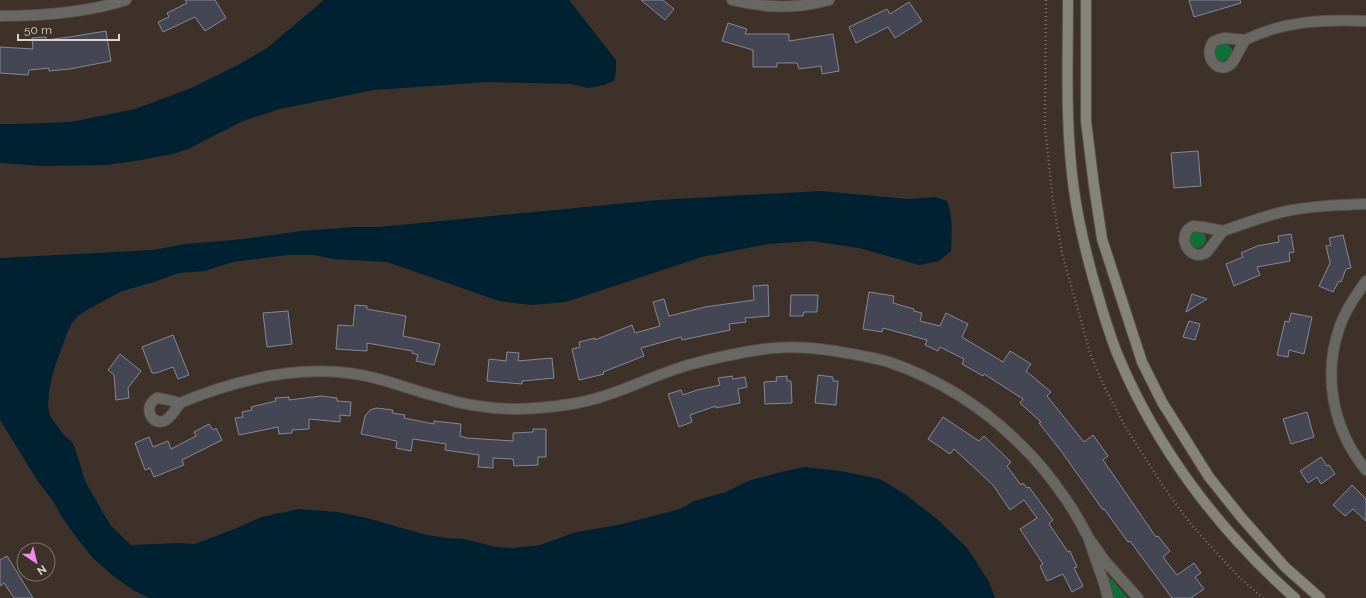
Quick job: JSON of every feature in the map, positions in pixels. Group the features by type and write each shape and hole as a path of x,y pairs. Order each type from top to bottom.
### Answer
{"street":[{"path":"0,16 50,15 76,12 126,0"},
{"path":"732,0 757,6 782,7 813,4 829,0"},
{"path":"1068,0 1068,115 1074,190 1083,243 1103,315 1119,357 1140,402 1167,449 1192,487 1220,522 1247,552 1295,598"},
{"path":"1086,0 1086,121 1102,239 1142,362 1162,402 1209,477 1241,517 1286,567 1320,598"},
{"path":"1246,40 1262,32 1286,25 1343,20 1366,21"},
{"path":"1223,231 1259,218 1283,212 1322,206 1366,204"},
{"path":"1366,281 1352,299 1340,326 1334,352 1331,383 1335,409 1345,438 1366,470"},
{"path":"180,403 229,386 266,377 320,371 368,376 439,398 491,408 517,409 575,404 606,396 690,364 737,353 776,348 818,349 856,355 888,362 948,389 981,410 1021,444 1065,498 1088,537 1105,561 1138,598"},
{"path":"1088,537 1108,598"}],"green space":[{"path":"1226,42 1232,49 1231,56 1223,61 1214,58 1214,45"},
{"path":"1193,230 1201,230 1206,235 1204,246 1201,248 1193,248 1188,243 1188,235"},
{"path":"1108,575 1128,598 1113,598"}],"water":[{"path":"324,0 569,0 616,60 614,81 604,85 588,88 571,84 488,82 374,90 280,109 243,121 188,149 173,154 106,165 43,166 0,163 0,124 71,122 135,109 189,89 238,65 267,48"},
{"path":"820,191 908,199 935,197 947,201 952,231 951,251 939,261 919,265 859,248 812,241 768,244 702,257 566,302 531,305 499,301 387,262 333,259 314,255 287,255 233,262 205,271 179,273 122,291 78,316 72,323 67,333 54,369 49,391 48,406 50,416 75,448 85,481 111,526 131,545 179,543 195,544 261,517 299,509 337,512 363,517 427,535 464,539 496,547 513,548 540,545 576,532 618,525 680,509 694,501 726,492 748,481 804,467 840,471 880,479 906,495 937,519 968,549 989,582 995,598 149,598 133,590 112,575 93,558 76,537 53,501 39,483 0,420 0,258 153,250 185,244 244,239 301,231 354,227 379,227 658,200"}],"building":[{"path":"185,0 215,0 226,18 205,31 195,17 163,32 158,22 169,17 167,13 187,3"},
{"path":"641,0 663,0 674,9 665,20"},
{"path":"1189,0 1240,0 1241,3 1194,17"},
{"path":"909,2 922,21 895,38 888,27 856,43 849,27 887,9 890,14"},
{"path":"728,23 747,29 745,34 789,34 789,41 833,34 839,71 822,74 821,66 799,69 797,63 777,63 777,67 753,67 753,50 722,41"},
{"path":"106,31 111,61 70,69 49,71 49,68 29,70 28,75 0,73 0,47 33,49 32,38 46,37 46,40"},
{"path":"1198,151 1201,186 1174,188 1171,153"},
{"path":"1291,234 1294,252 1289,253 1290,261 1257,267 1260,275 1234,286 1226,264 1243,257 1241,253 1257,246 1279,242 1278,236"},
{"path":"1343,235 1351,268 1346,269 1341,282 1339,281 1333,292 1319,286 1330,263 1326,246 1331,245 1329,238"},
{"path":"768,285 769,316 745,318 746,322 729,324 730,330 682,340 681,337 641,348 644,356 603,372 604,374 579,380 572,349 580,347 579,342 595,338 595,340 632,325 635,333 660,326 653,302 664,299 669,316 705,307 754,300 753,286"},
{"path":"869,292 894,296 893,303 922,313 920,321 940,326 946,313 968,324 962,337 1003,362 1010,351 1031,364 1026,371 1051,392 1047,396 1084,442 1093,435 1108,456 1103,460 1156,537 1158,536 1170,551 1163,557 1177,575 1194,563 1201,573 1195,577 1204,589 1191,598 1172,598 1130,541 1128,542 1104,509 1103,510 1039,423 1041,422 1020,403 1023,399 984,374 983,376 962,364 964,359 940,347 938,351 925,345 927,340 883,328 882,332 863,329"},
{"path":"1192,294 1207,299 1186,312"},
{"path":"791,295 818,295 817,312 804,312 803,316 790,316"},
{"path":"355,305 367,306 367,309 406,316 403,336 440,344 434,365 416,361 418,355 412,353 412,351 367,343 367,351 336,349 338,325 353,326"},
{"path":"288,311 292,344 267,347 263,313"},
{"path":"1291,313 1312,317 1304,354 1289,350 1288,357 1277,355 1285,321 1289,322"},
{"path":"1189,321 1200,324 1195,340 1183,337"},
{"path":"173,335 189,375 178,379 173,367 152,373 142,347"},
{"path":"507,352 519,353 518,361 552,358 554,378 522,381 522,384 487,381 489,359 506,361"},
{"path":"120,354 141,371 128,388 129,398 116,400 114,375 108,370"},
{"path":"818,375 833,377 833,381 838,381 836,405 815,403"},
{"path":"732,376 733,379 745,377 747,387 738,389 740,403 716,408 716,406 690,415 692,422 679,427 668,394 681,390 683,395 720,385 718,378"},
{"path":"787,376 787,381 791,381 792,403 765,404 764,382 777,381 776,377"},
{"path":"321,396 337,398 337,401 351,402 350,416 340,415 340,422 309,419 309,429 292,430 292,433 279,434 278,427 239,435 235,418 243,417 242,412 252,410 251,407 276,401 275,398 289,397 289,400"},
{"path":"376,408 393,410 392,413 405,415 404,418 434,424 434,421 461,424 460,436 467,438 513,441 513,433 533,432 533,429 546,429 546,457 538,457 538,465 514,466 513,459 493,458 493,468 478,467 479,455 445,450 446,444 413,439 411,451 396,448 397,441 361,434 365,416 370,410"},
{"path":"1307,412 1314,437 1291,444 1283,419"},
{"path":"943,417 979,441 984,436 1011,462 1007,466 1021,485 1023,483 1027,488 1029,487 1053,520 1049,524 1068,552 1070,551 1077,567 1074,568 1083,586 1072,592 1063,574 1047,581 1040,566 1043,564 1020,529 1037,518 1024,500 1010,510 993,485 954,449 950,454 928,439"},
{"path":"209,424 213,430 216,428 222,440 182,460 184,465 154,477 150,468 145,470 135,443 149,437 153,447 168,441 171,449 196,436 194,432"},
{"path":"1321,457 1335,474 1321,484 1317,477 1308,483 1300,471"},
{"path":"1352,485 1366,499 1366,521 1353,509 1345,516 1333,505"},
{"path":"7,556 16,571 16,582 23,582 33,598 14,598 4,583 0,586 0,560"}]}
